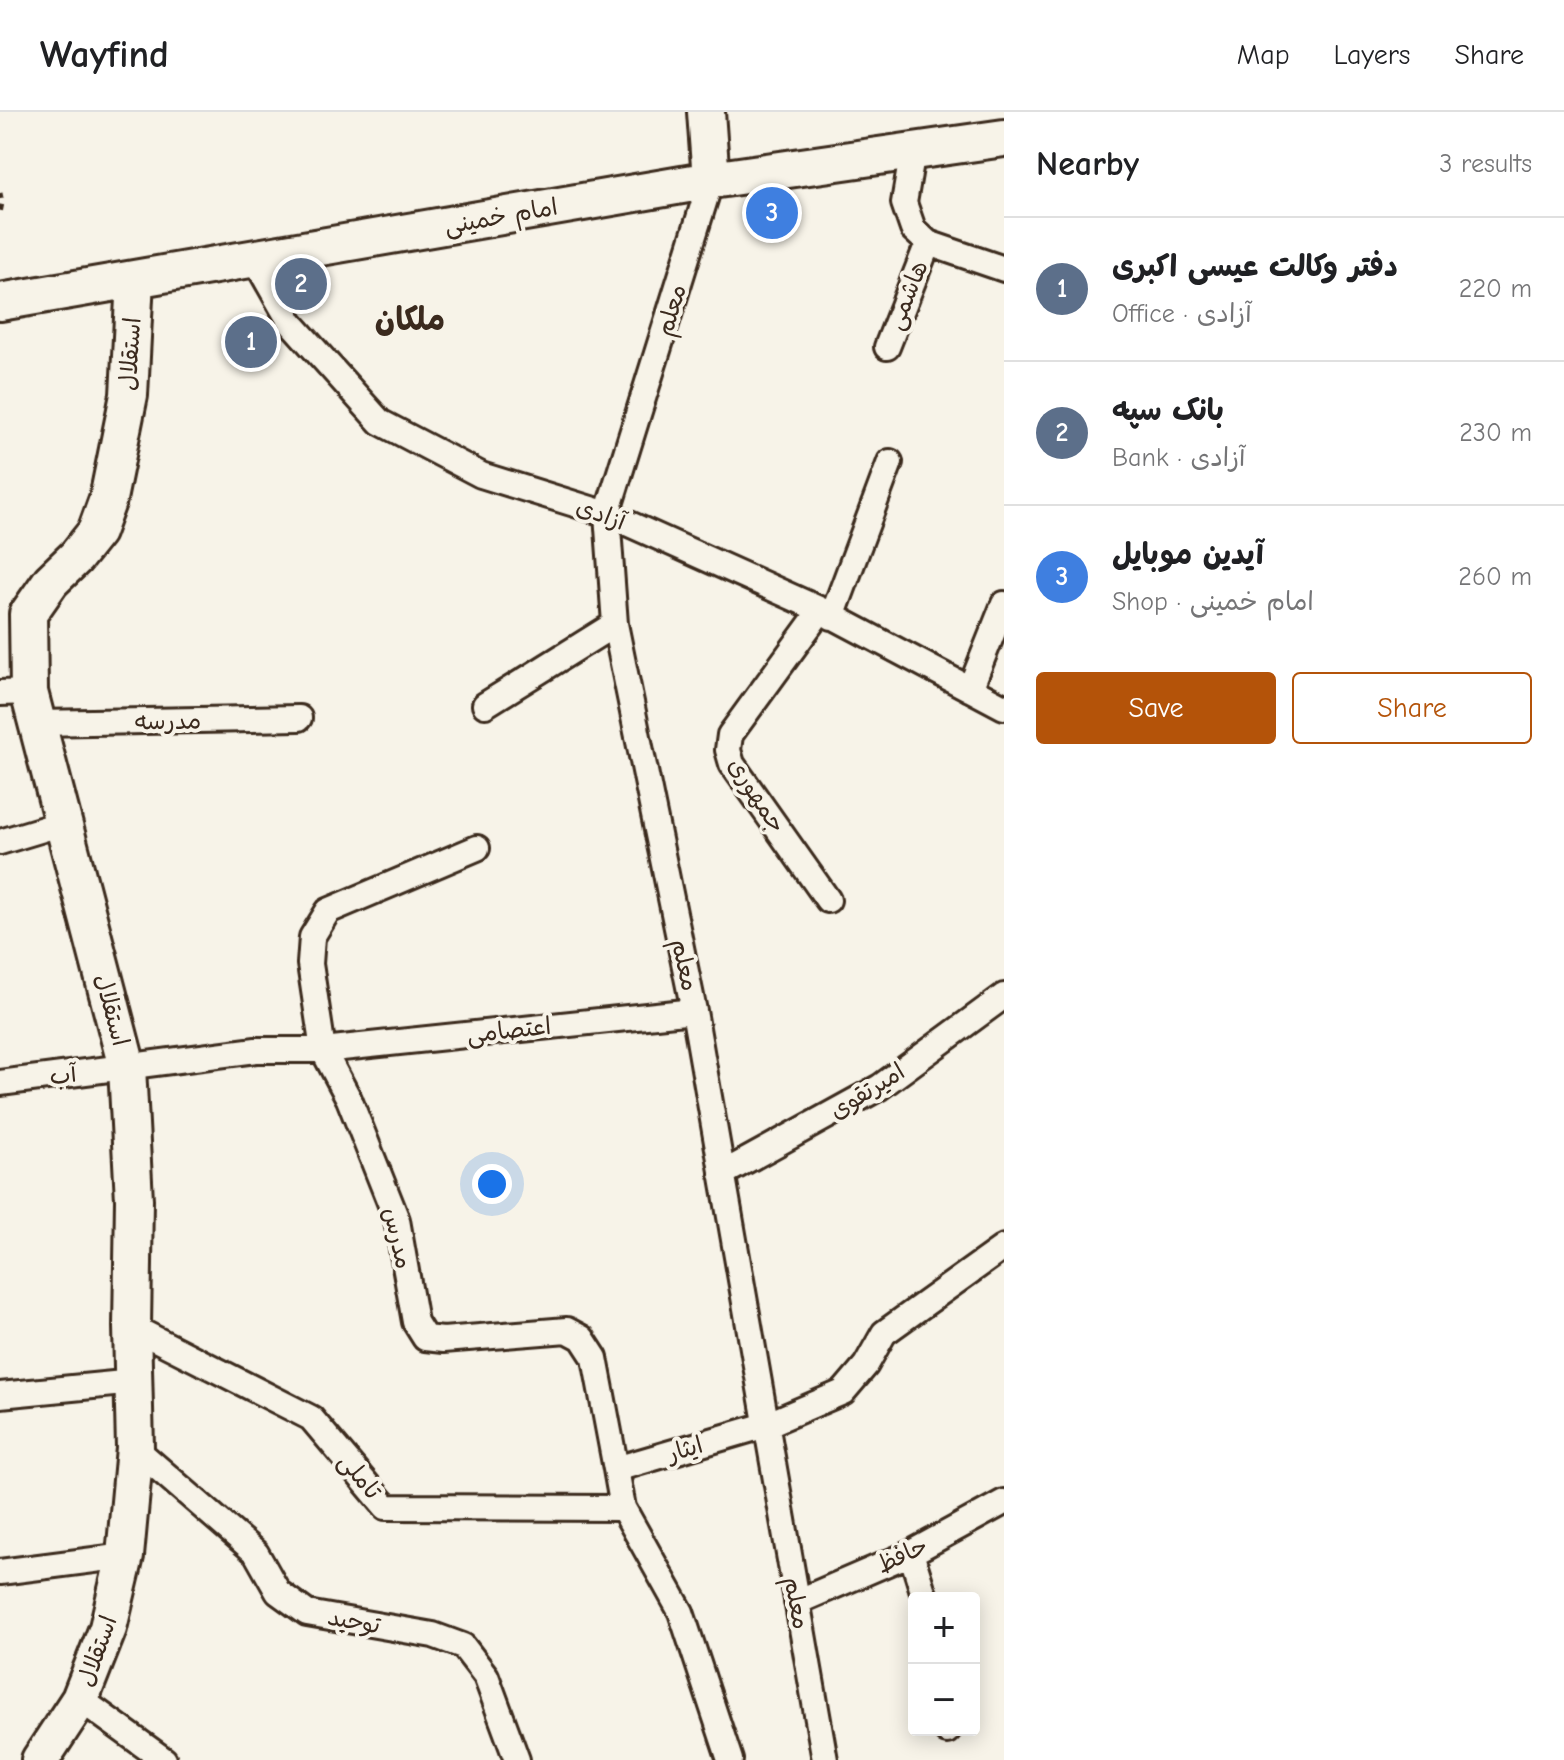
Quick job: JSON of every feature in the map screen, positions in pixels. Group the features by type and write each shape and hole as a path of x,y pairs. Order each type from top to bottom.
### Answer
{"street":[{"path":"706,112 711,180"},
{"name":"امام خمینی","path":"0,302 711,180 1004,138"},
{"path":"913,150 904,203 913,229 928,243 1004,269"},
{"name":"معلم","path":"711,180 607,514 615,624 694,1011 825,1760"},
{"name":"هاشمی","path":"887,347 928,243"},
{"name":"آزادی","path":"254,258 291,323 380,422 481,475 607,514 826,613 1004,707"},
{"name":"استقلال","path":"40,1760 80,1699 108,1628 125,1556 135,1448 132,1327 134,1200 127,1067 63,823 22,703 28,614 51,581 96,532 108,499 129,395 135,279"},
{"name":"جمهوری","path":"828,900 732,764 728,750 730,735 826,613 890,462"},
{"path":"970,689 1004,604"},
{"path":"485,705 615,624"},
{"name":"مدرسه","path":"22,703 299,718"},
{"path":"0,842 63,823"},
{"path":"127,1067 256,1050 323,1050 310,964 312,937 328,911 477,848"},
{"name":"امیرتقوی","path":"722,1174 880,1087 1004,996"},
{"name":"اعتصامی","path":"323,1050 694,1011"},
{"name":"مدرس","path":"323,1050 349,1099 397,1220 415,1322 425,1338 443,1340 567,1330 582,1338 595,1358 616,1469"},
{"name":"آب","path":"0,1083 127,1067"},
{"name":"ایثار","path":"616,1469 766,1425 843,1392 866,1365 884,1333 1004,1247"},
{"name":"تاملی","path":"132,1327 311,1418 386,1507 623,1508"},
{"path":"0,1395 134,1382"},
{"name":"توحید","path":"135,1448 256,1553 278,1592 307,1613 433,1635 463,1646 486,1676 517,1760"},
{"path":"616,1469 623,1508 681,1612 730,1760"},
{"name":"حافظ","path":"797,1602 911,1553 1004,1502"},
{"path":"911,1553 923,1592"},
{"path":"0,1572 125,1556"},
{"path":"80,1699 164,1760"}],"path":[{"path":"0,193 0,213"}],"place":[{"name":"آیدین موبایل","path":"772,213"},
{"name":"بانک سپه","path":"301,284"},
{"name":"دفتر وکالت عیسی اکبری","path":"251,342"}],"district":[{"name":"ملکان","path":"410,319"}]}
